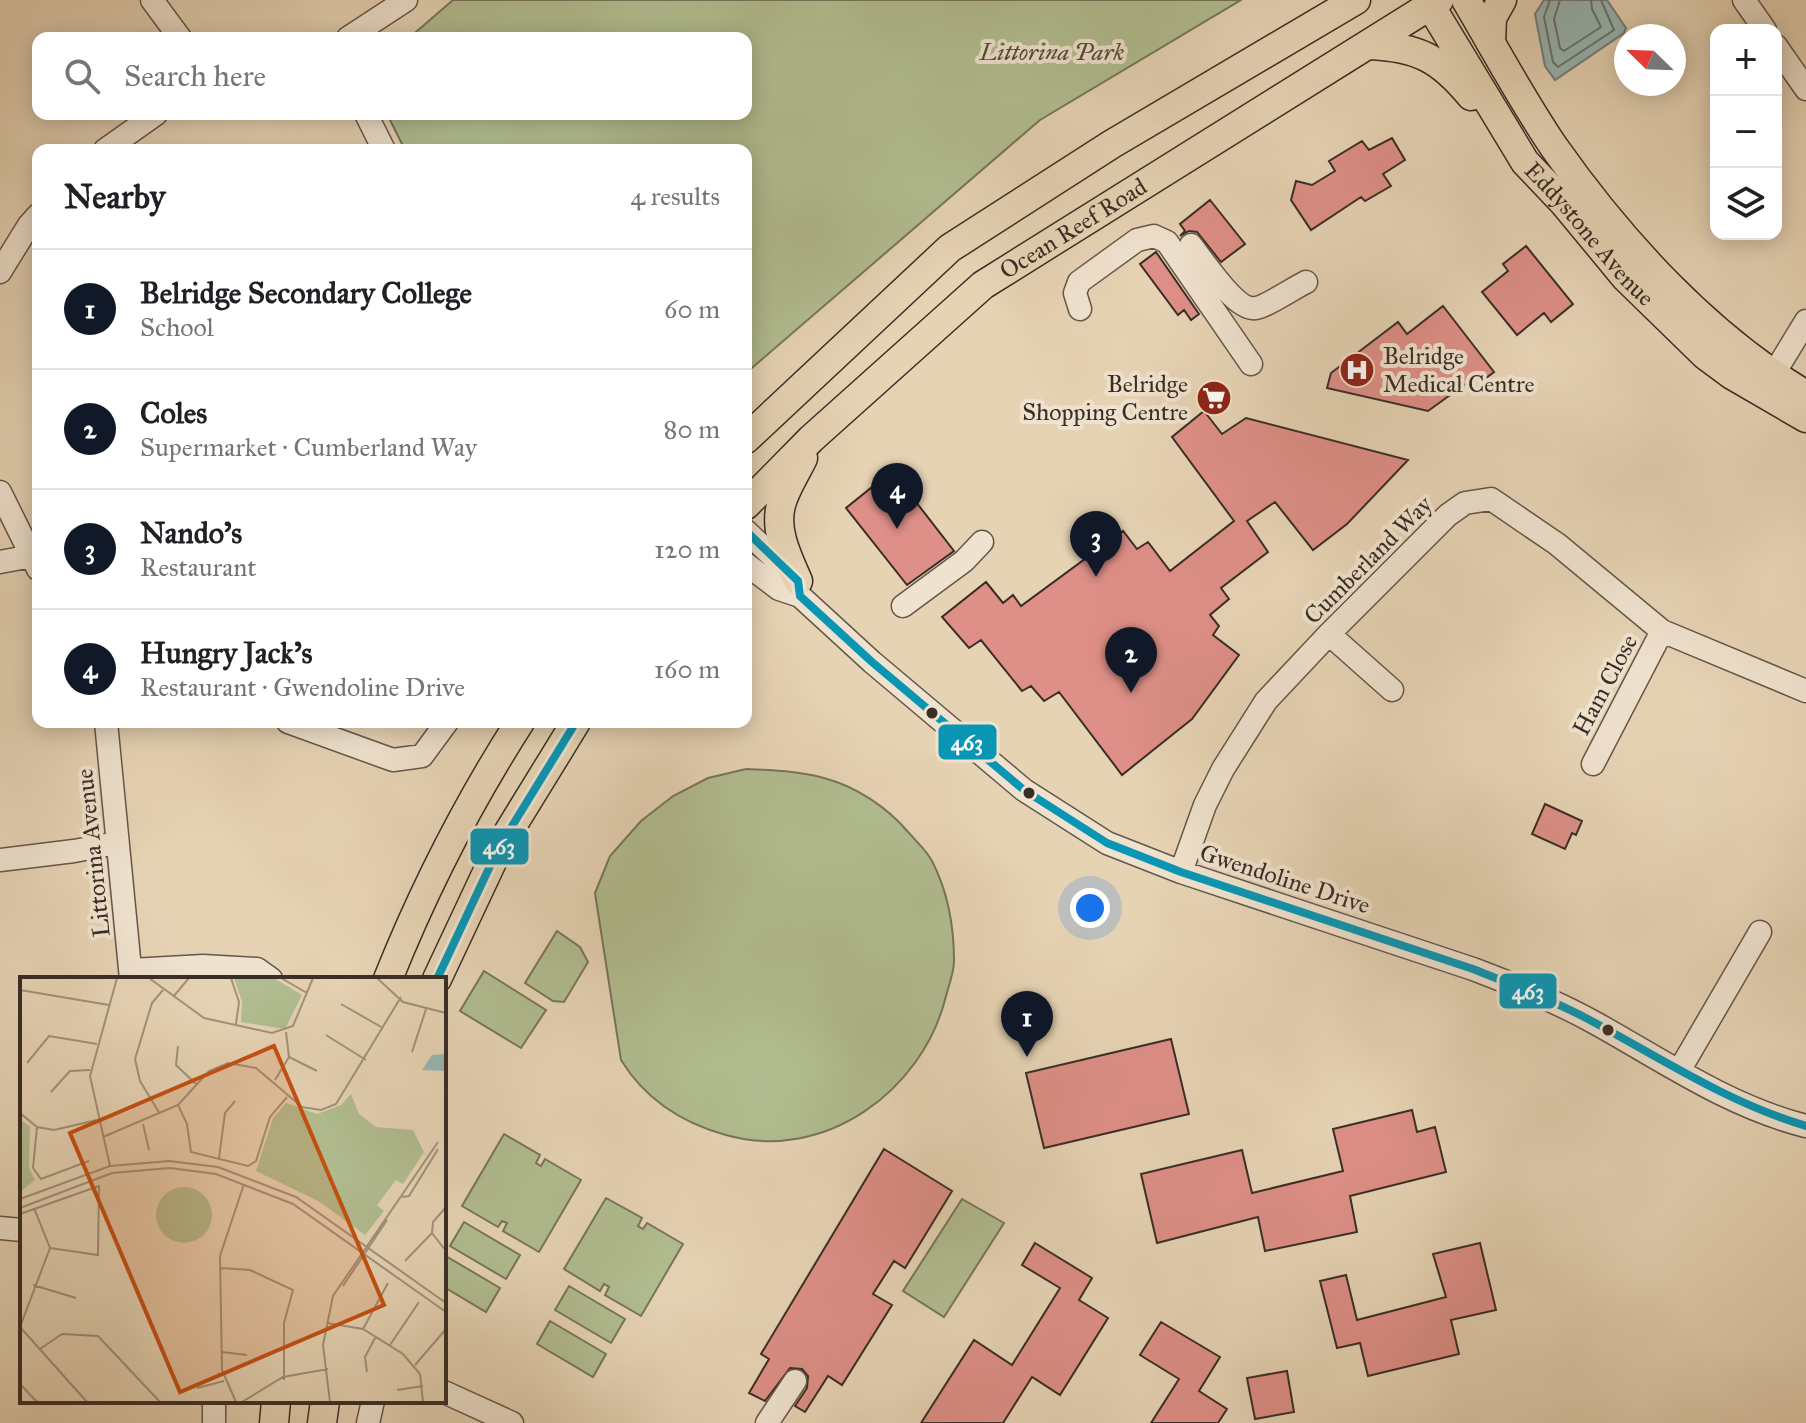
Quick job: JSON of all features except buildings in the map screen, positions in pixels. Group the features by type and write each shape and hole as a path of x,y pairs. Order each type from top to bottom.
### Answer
{"main road":[{"path":"1112,144 1189,83 1324,0"},
{"name":"Ocean Reef Road","path":"752,433 950,248 1112,144 1356,0"},
{"name":"Eddystone Avenue","path":"1466,0 1554,147 1585,187 1677,293 1767,384 1806,418"},
{"path":"1491,43 1492,18 1502,0"},
{"name":"Ocean Reef Road","path":"752,499 811,439 983,285 1369,45 1432,2"},
{"name":"Eddystone Avenue","path":"1432,2 1525,162 1564,203 1626,278 1705,355 1767,384 1806,395"},
{"path":"1369,45 1394,46 1416,52 1451,72 1525,162"},
{"path":"1554,147 1569,180 1570,187 1564,203"},
{"path":"799,588 784,550 781,505 811,439"},
{"path":"389,977 424,894 489,770 516,728"},
{"path":"438,977 498,849 572,728"},
{"path":"273,1423 274,1403"},
{"path":"322,1423 325,1403"}],"street":[{"path":"152,0 176,32"},
{"path":"357,32 406,0"},
{"path":"1744,0 1761,24"},
{"path":"1782,55 1806,89"},
{"path":"114,144 148,120"},
{"path":"369,120 381,144"},
{"path":"0,272 32,222"},
{"path":"1080,309 1075,293 1079,282 1137,240 1154,236 1167,242 1251,364"},
{"path":"1191,245 1235,301 1248,308 1258,308 1306,282"},
{"path":"1767,384 1806,321"},
{"path":"0,492 32,556"},
{"name":"Cumberland Way","path":"1181,872 1205,805 1238,743 1266,701 1448,515 1465,503 1491,499 1557,544 1662,631 1806,691"},
{"name":"Gwendoline Drive","path":"752,537 872,662 1024,790 1107,843 1181,872 1520,987 1593,1022 1752,1110 1806,1126"},
{"path":"903,606 964,561 982,542"},
{"path":"0,562 32,562"},
{"name":"Gwendoline Drive","path":"752,569 779,589 799,588"},
{"name":"Ham Close","path":"1593,764 1662,631"},
{"path":"1329,634 1392,690"},
{"name":"Littorina Avenue","path":"107,728 131,974"},
{"path":"305,728 393,760 422,756 443,728"},
{"path":"0,860 117,843"},
{"path":"1679,1071 1760,932"},
{"path":"131,974 203,966 257,969 268,977"},
{"path":"0,1228 20,1230"},
{"path":"767,1423 795,1381"},
{"path":"446,1393 512,1423"},
{"path":"368,1423 373,1403"}],"green space":[{"name":"Littorina Park","path":"453,0 1241,0 1040,120 752,368 752,144 402,144 390,120 752,120 752,32 416,32"},
{"path":"746,769 795,772 824,778 860,793 881,807 930,857 946,897 953,935 954,961 946,996 934,1030 916,1062 892,1089 864,1112 833,1128 798,1138 763,1141 726,1135 694,1124 653,1098 631,1074 621,1060 595,893 610,856 641,821 673,796 708,778"},
{"path":"557,931 580,947 588,962 564,1002 553,1001 525,983"},
{"path":"484,971 546,1010 521,1048 460,1011"},
{"path":"504,1134 540,1155 536,1163 541,1166 545,1159 581,1180 539,1252 503,1231 507,1223 502,1221 498,1227 462,1206"},
{"path":"606,1198 642,1218 638,1226 643,1229 647,1223 683,1244 641,1316 605,1295 609,1287 604,1284 600,1291 564,1269"},
{"path":"962,1199 1004,1223 944,1317 903,1291"},
{"path":"464,1222 520,1255 506,1279 450,1246"},
{"path":"446,1256 500,1288 486,1312 446,1288"},
{"path":"569,1286 625,1319 611,1343 555,1310"},
{"path":"550,1321 606,1354 593,1377 537,1344"}],"water":[{"path":"1544,0 1607,0 1623,24 1614,24 1614,40 1555,80 1545,66 1535,14"}],"transit line":[{"name":"463","path":"752,537 798,581 800,596 872,662 1024,790 1107,843 1181,872 1516,986 1586,1018 1720,1092 1806,1126"},
{"name":"463","path":"438,977 498,849 572,728"}],"place":[{"name":"Belridge Medical Centre","path":"1357,370"},
{"name":"Belridge Shopping Centre","path":"1214,398"},
{"name":"Hungry Jack's","path":"897,529"},
{"name":"Nando's","path":"1096,577"},
{"name":"Coles","path":"1131,693"},
{"name":"Belridge Secondary College","path":"1027,1057"}]}
